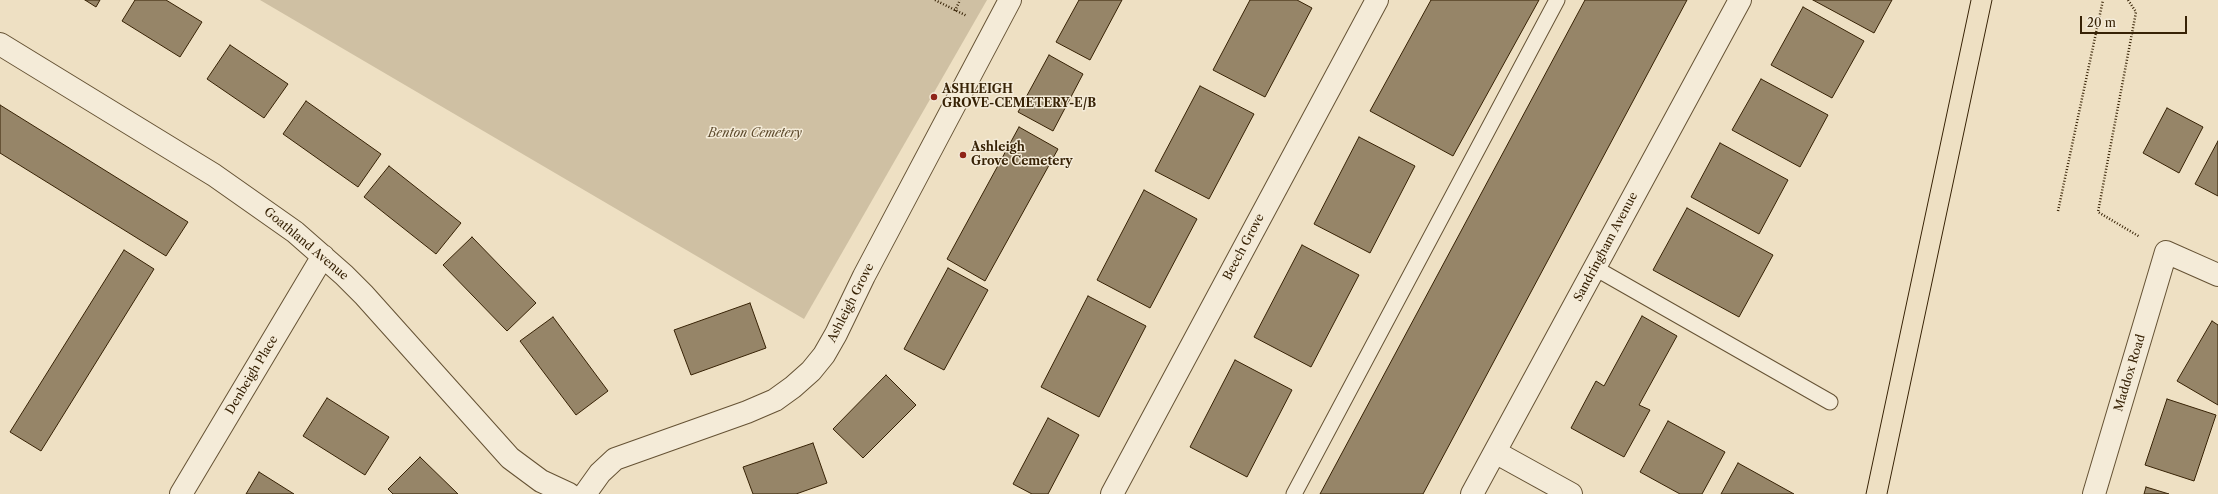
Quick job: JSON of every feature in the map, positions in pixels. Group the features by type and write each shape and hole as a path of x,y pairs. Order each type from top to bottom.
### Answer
{"street":[{"name":"Ashleigh Grove","path":"585,494 600,473 615,459 747,412 775,400 811,371 824,355 836,334 864,276 1010,0"},
{"name":"Beech Grove","path":"1112,494 1376,0"},
{"name":"Sandringham Avenue","path":"1472,494 1740,0"},
{"name":"Goathland Avenue","path":"0,44 214,175 272,215 323,256 364,295 510,458 541,481 569,494"},
{"path":"2166,252 2218,275"},
{"name":"Maddox Road","path":"2094,494 2166,252"},
{"name":"Denbeigh Place","path":"181,494 323,256"},
{"path":"1495,452 1571,494"}],"lane":[{"path":"1294,494 1558,0"},
{"path":"1594,268 1830,402"}],"path":[{"path":"935,0 955,11 995,28"},
{"path":"955,11 960,0"},
{"path":"2058,211 2103,0"},
{"path":"2128,0 2136,12 2098,212 2166,252"}],"green space":[{"name":"Benton Cemetery","path":"260,0 987,0 804,319"}],"building":[{"path":"85,0 100,0 96,7"},
{"path":"135,0 166,0 202,22 180,57 122,21"},
{"path":"1079,0 1122,0 1090,60 1056,42"},
{"path":"1250,0 1297,0 1312,8 1265,97 1213,70"},
{"path":"1431,0 1539,0 1453,156 1370,111"},
{"path":"1585,0 1687,0 1423,494 1320,494"},
{"path":"1813,0 1892,0 1874,33"},
{"path":"1803,7 1864,41 1832,98 1771,65"},
{"path":"230,45 288,84 264,118 207,79"},
{"path":"1049,55 1083,74 1053,131 1018,112"},
{"path":"1761,79 1828,115 1800,167 1732,130"},
{"path":"1200,86 1254,114 1209,199 1155,171"},
{"path":"306,101 381,154 358,187 283,134"},
{"path":"0,105 188,222 166,256 0,153"},
{"path":"2167,108 2203,127 2179,173 2143,153"},
{"path":"1019,127 1058,149 985,281 947,259"},
{"path":"1359,137 1415,166 1370,253 1314,224"},
{"path":"2218,141 2218,196 2195,184"},
{"path":"1720,143 1788,180 1759,234 1691,197"},
{"path":"389,166 461,223 436,254 364,197"},
{"path":"1144,190 1197,219 1150,308 1097,280"},
{"path":"1687,208 1773,255 1739,317 1653,270"},
{"path":"472,237 536,303 507,331 443,265"},
{"path":"1302,245 1359,275 1311,367 1254,337"},
{"path":"124,250 154,269 41,451 10,432"},
{"path":"948,268 988,290 944,370 904,349"},
{"path":"1088,296 1146,326 1099,417 1041,387"},
{"path":"750,303 766,348 691,375 674,330"},
{"path":"1642,316 1677,336 1639,405 1650,410 1624,457 1571,428 1596,381 1604,386"},
{"path":"553,317 608,391 576,415 520,341"},
{"path":"2212,321 2218,325 2218,405 2177,381"},
{"path":"1235,360 1292,390 1247,477 1190,447"},
{"path":"886,375 916,405 863,458 833,429"},
{"path":"327,398 389,437 365,475 303,436"},
{"path":"2167,399 2216,415 2194,481 2145,465"},
{"path":"1048,418 1079,435 1048,494 1032,494 1013,484"},
{"path":"1668,421 1725,452 1702,494 1680,494 1640,472"},
{"path":"813,443 827,483 796,494 753,494 743,467"},
{"path":"420,457 458,494 393,494 388,489"},
{"path":"1738,463 1794,494 1721,494"},
{"path":"259,472 294,494 246,494"},
{"path":"2146,487 2169,494 2144,494"}],"tram line":[{"path":"1866,494 1971,0"},
{"path":"1887,494 1992,0"}],"place":[{"name":"ASHLEIGH GROVE-CEMETERY-E/B","path":"934,97"},
{"name":"Ashleigh Grove Cemetery","path":"963,155"}]}
